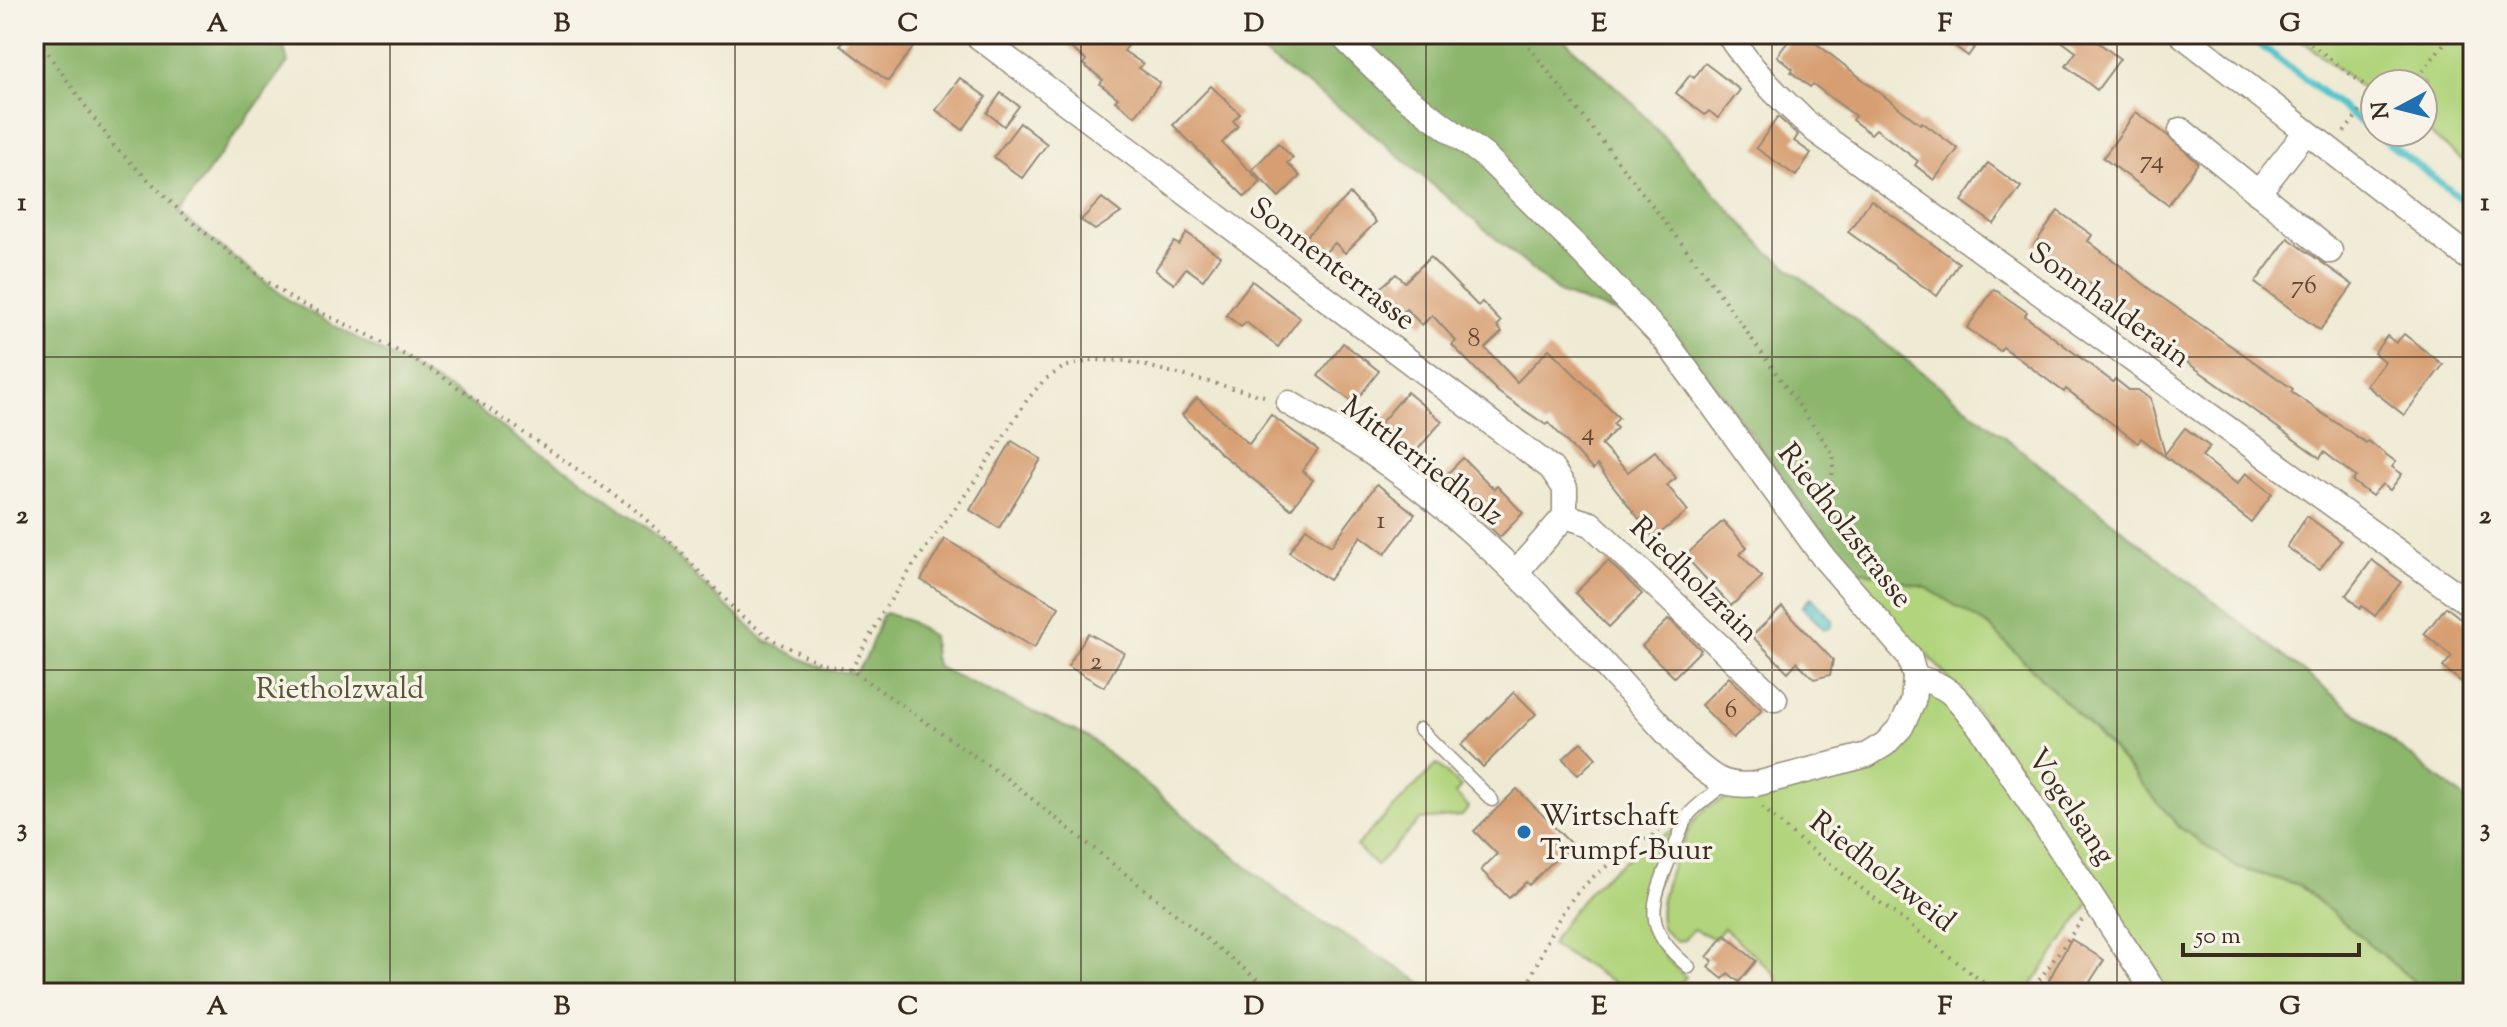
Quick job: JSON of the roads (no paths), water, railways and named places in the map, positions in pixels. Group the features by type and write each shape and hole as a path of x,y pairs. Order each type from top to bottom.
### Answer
{"street":[{"name":"Sonnenterrasse","path":"975,34 1551,468 1565,488 1565,516"},
{"name":"Riedholzstrasse","path":"1340,34 1400,93 1486,157 1665,340 1824,558 1902,646 1909,656 1915,677"},
{"name":"Sonnhalderain","path":"1728,34 1749,66 1778,98 1816,131 2473,606"},
{"path":"2181,34 2473,261"},
{"path":"2181,130 2330,251"},
{"path":"2258,193 2305,133"},
{"name":"Mittlerriedholz","path":"1289,403 1373,454 1435,501 1516,572"},
{"path":"1565,516 1516,572 1686,754 1711,776 1732,785 1756,784 1867,755 1901,727 1913,702 1915,677"},
{"name":"Riedholzrain","path":"1565,516 1591,524 1775,699"},
{"name":"Vogelsang","path":"1915,677 1939,683 1952,692 1983,731 2155,993"}],"lane":[{"path":"1420,729 1492,800"},
{"path":"1689,967 1667,949 1658,933 1654,917 1656,899 1690,813 1732,785"}],"water":[{"path":"1811,597 1833,620 1830,628 1824,629 1802,607"}],"waterway":[{"path":"2246,34 2473,208"}],"place":[{"name":"Wirtschaft Trumpf-Buur","path":"1524,832"}],"park label":[{"name":"Rietholzwald","path":"340,688"}]}
